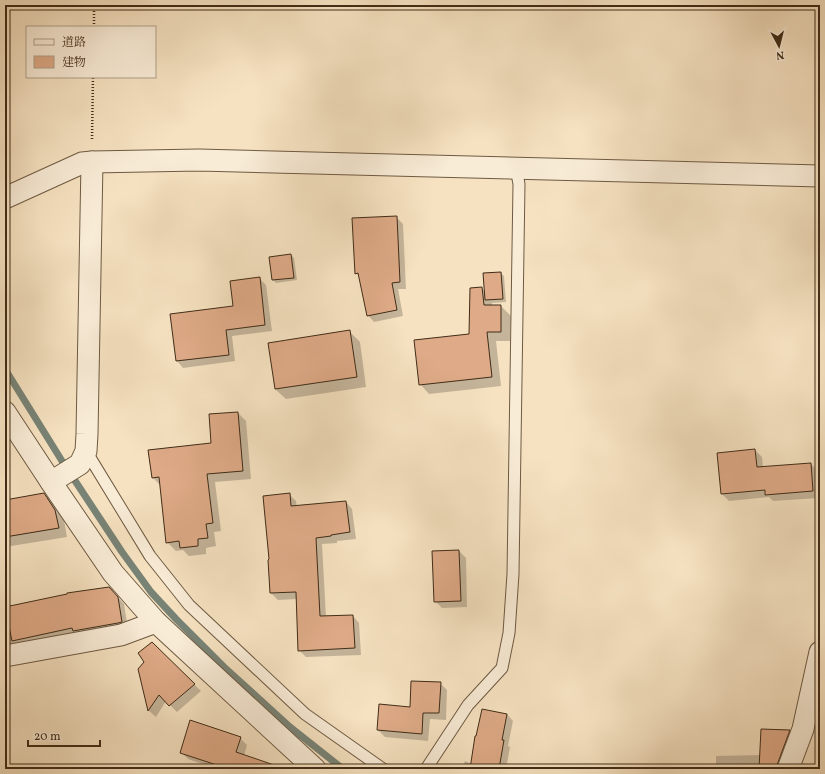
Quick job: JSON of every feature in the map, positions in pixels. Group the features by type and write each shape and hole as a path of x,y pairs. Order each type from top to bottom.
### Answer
{"street":[{"path":"5,198 82,163 92,162 200,160 820,176"},
{"path":"55,480 83,457 87,434 92,162"},
{"path":"5,412 55,480 114,573 156,622 315,769"},
{"path":"5,656 121,635 156,622"},
{"path":"788,769 803,729 820,652"}],"lane":[{"path":"426,769 468,705 502,668 509,633 513,574 519,192 516,168"},
{"path":"83,457 150,556 189,605 305,714 383,769"}],"path":[{"path":"94,5 94,26"},
{"path":"92,162 93,78"}],"building":[{"path":"397,216 400,282 392,283 397,310 367,316 358,273 355,274 352,218"},
{"path":"291,254 294,278 272,280 269,257"},
{"path":"501,272 503,299 485,300 483,273"},
{"path":"260,277 265,325 226,330 229,355 176,361 170,314 233,306 230,281"},
{"path":"482,287 484,305 501,305 501,332 487,332 492,377 419,385 414,340 469,334 470,288"},
{"path":"350,330 357,377 275,389 268,343"},
{"path":"238,412 243,471 207,474 213,523 206,524 208,538 198,539 198,546 180,548 179,541 166,543 159,477 152,478 148,450 211,443 209,414"},
{"path":"755,449 757,467 811,463 813,491 765,495 765,490 721,494 717,453"},
{"path":"44,493 55,510 59,528 5,537 5,500"},
{"path":"290,493 291,506 346,501 350,532 316,538 320,616 353,615 355,648 298,651 296,592 270,593 269,559 263,496"},
{"path":"459,550 461,601 434,602 432,551"},
{"path":"109,587 118,597 122,622 73,631 72,628 12,641 5,607 67,593"},
{"path":"152,642 195,684 169,706 159,695 148,711 138,669 144,662 138,653"},
{"path":"411,681 441,682 439,713 423,713 422,734 377,730 379,704 410,707"},
{"path":"482,709 507,714 502,740 504,740 499,769 470,769 475,736"},
{"path":"190,720 241,737 236,752 277,766 277,769 229,769 180,753"},
{"path":"761,729 790,730 776,769 759,769"}],"waterway":[{"path":"5,369 62,461 122,552 151,592 224,667 290,727 343,769"}]}
